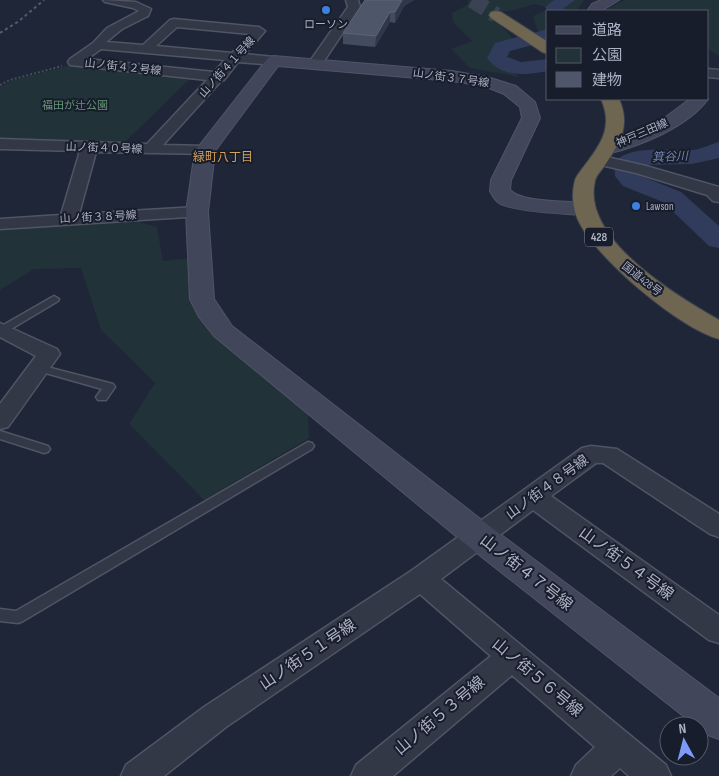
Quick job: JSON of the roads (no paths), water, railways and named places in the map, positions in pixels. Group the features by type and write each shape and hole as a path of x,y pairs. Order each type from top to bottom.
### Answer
{"highway":[{"path":"496,15 544,47"},
{"name":"国道428号","path":"610,100 617,116 615,128 607,157 585,179 581,193 585,210 598,236 616,259 684,310 719,331"}],"street":[{"path":"98,45 100,40 116,28 144,13 145,9 136,5 109,0"},
{"path":"315,64 354,7 352,0"},
{"path":"595,10 612,0"},
{"name":"山ノ街４１号線","path":"146,49 174,23 262,27 219,77 151,149"},
{"name":"山ノ街４２号線","path":"219,77 75,62 98,45 237,57"},
{"name":"山ノ街３７号線","path":"237,57 452,76 487,82 510,90 522,98 529,106 531,118 501,180 500,191 507,199 527,204 585,210"},
{"path":"197,212 205,151 274,60"},
{"name":"神戸三田線","path":"607,157 674,119 694,106 698,100"},
{"name":"山ノ街４０号線","path":"1,147 89,147 205,151"},
{"path":"69,219 89,147"},
{"path":"607,157 713,191 719,197"},
{"name":"山ノ街３８号線","path":"0,224 197,212"},
{"name":"山ノ街４７号線","path":"197,212 202,299 212,317 223,330 480,537 719,721"},
{"path":"0,423 49,354 1,330"},
{"name":"山ノ街４８号線","path":"480,537 532,496 591,454 608,455 719,527"},
{"name":"山ノ街５４号線","path":"532,496 719,631"},
{"name":"山ノ街５１号線","path":"138,776 215,717 421,579 480,537"},
{"name":"山ノ街５６号線","path":"421,579 654,776"},
{"name":"山ノ街５３号線","path":"368,776 512,657"},
{"path":"588,776 618,747"}],"lane":[{"path":"1,330 54,299"},
{"path":"40,368 109,387 102,397"},
{"path":"0,423 44,449"},
{"path":"0,615 18,618 308,446"}],"waterway":[{"name":"箕谷川","path":"556,10 554,7 566,0"},
{"name":"箕谷川","path":"546,36 502,47 497,58 514,67 528,68 546,65"},
{"name":"箕谷川","path":"719,149 702,156 641,158 627,165 627,176 632,181 672,197 719,240"}],"tunnel":[{"path":"472,0 496,15"}],"railway":[{"path":"0,33 19,21 44,0"}],"place":[{"name":"ローソン","path":"326,10"},
{"name":"Lawson","path":"636,206"}],"district":[{"name":"緑町八丁目","path":"223,157"}],"park label":[{"name":"福田が辻公園","path":"75,105"}]}
